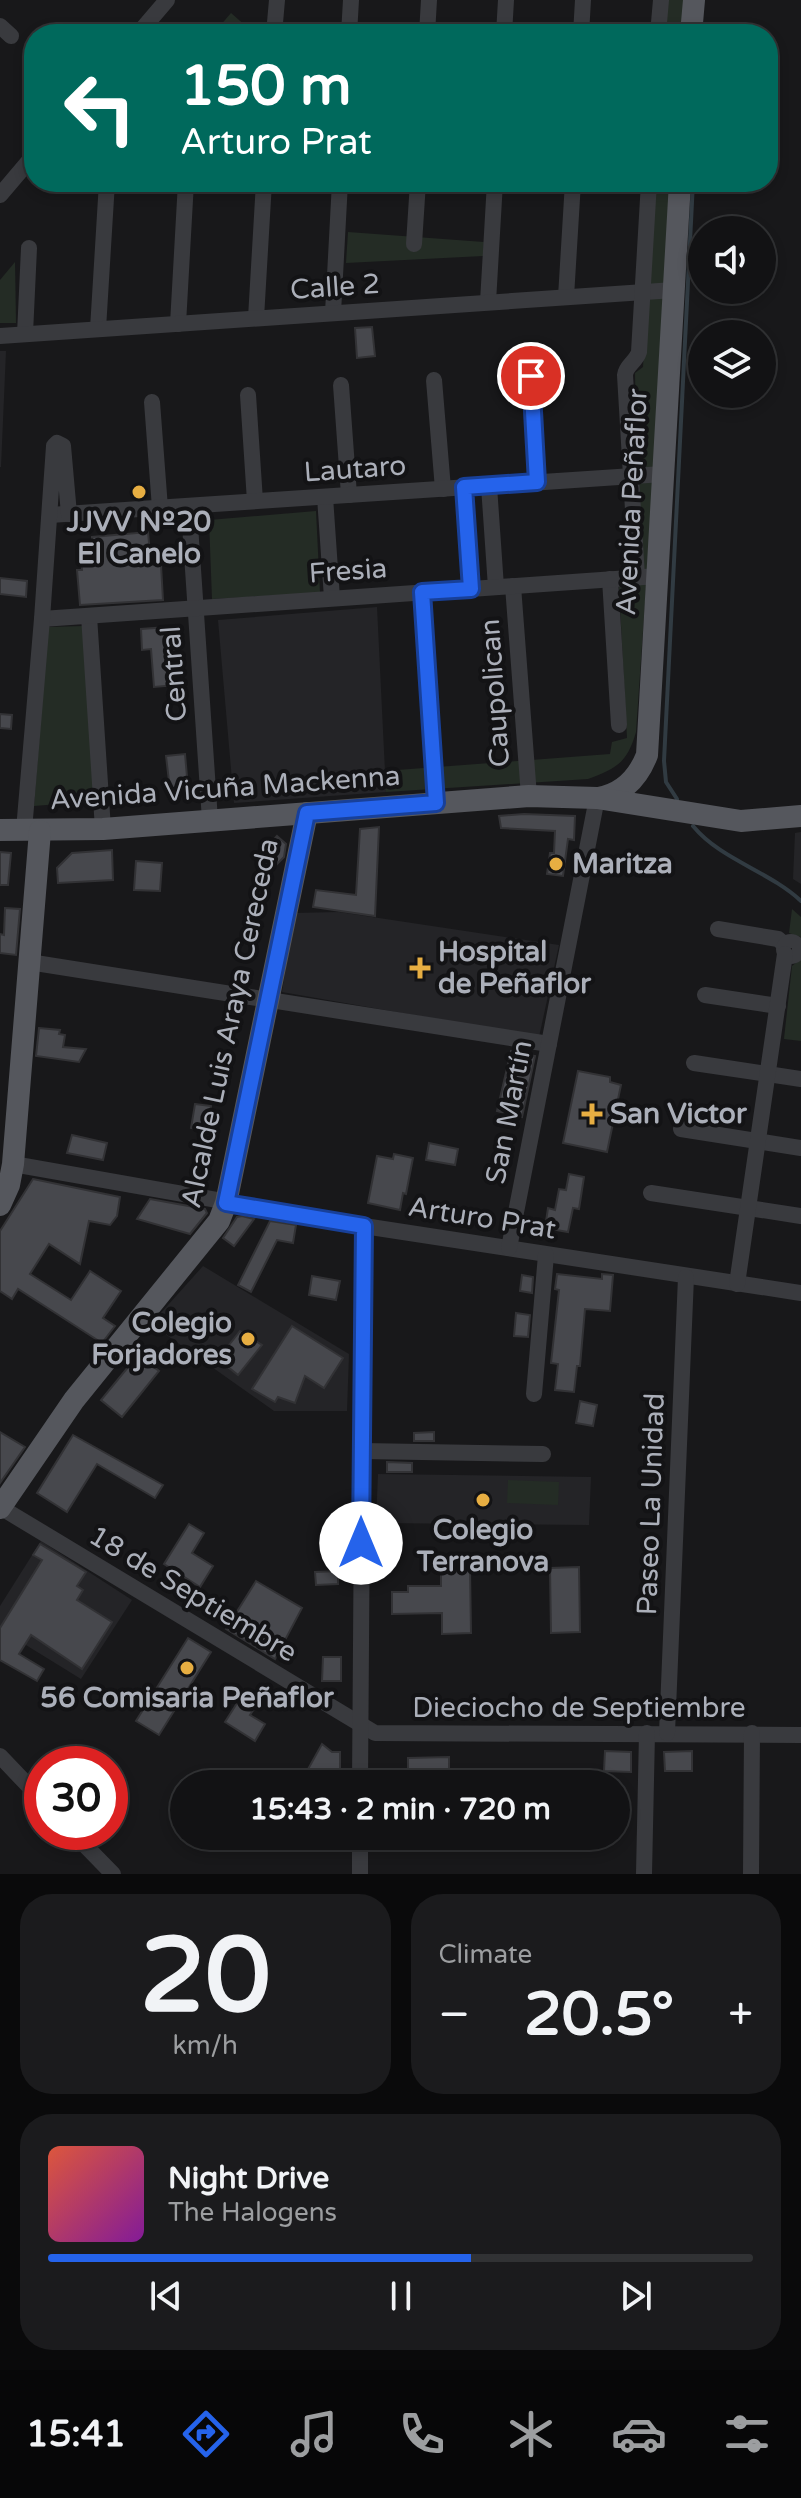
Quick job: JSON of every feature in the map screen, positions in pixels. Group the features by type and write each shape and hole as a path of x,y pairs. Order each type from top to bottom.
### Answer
{"main road":[{"path":"692,24 694,0"},
{"name":"Avenida Peñaflor","path":"669,811 652,798 647,783 648,576 663,474 679,192"},
{"path":"597,798 614,794 631,782 647,755"},
{"name":"Avenida Vicuña Mackenna","path":"0,830 103,829 529,796 597,798 741,821 801,816"},
{"name":"Alcalde Luis Araya Cereceda","path":"0,1507 74,1400 215,1227 226,1203 307,813"},
{"path":"0,1205 9,1185 13,1164 29,962 32,830"}],"street":[{"path":"147,24 167,0"},
{"path":"275,24 277,0"},
{"path":"350,24 351,0"},
{"path":"428,24 429,0"},
{"path":"505,24 506,0"},
{"path":"582,24 583,0"},
{"path":"659,24 661,0"},
{"path":"0,195 24,167"},
{"path":"98,329 106,192"},
{"path":"178,324 185,192"},
{"path":"256,318 263,192"},
{"path":"333,313 339,192"},
{"path":"414,244 417,192"},
{"path":"488,302 494,192"},
{"path":"566,297 572,192"},
{"name":"Avenida Peñaflor","path":"648,192 639,352 625,372 631,476 648,576"},
{"path":"25,334 29,248"},
{"name":"Calle 2","path":"0,336 674,290"},
{"path":"531,376 537,482"},
{"path":"434,380 443,489"},
{"path":"341,385 349,495"},
{"path":"248,395 255,501"},
{"path":"152,402 160,508"},
{"path":"32,830 54,446 59,443 63,446 69,514"},
{"name":"Lautaro","path":"50,515 663,474"},
{"name":"Caupolican","path":"489,486 505,586 529,796"},
{"path":"464,487 471,589"},
{"path":"325,497 332,598"},
{"name":"Central","path":"190,525 210,820"},
{"name":"Fresia","path":"42,619 648,576"},
{"name":"Avenida Peñaflor","path":"610,579 619,725"},
{"path":"422,592 436,803"},
{"path":"89,616 103,829"},
{"name":"San Martín","path":"509,1248 597,798"},
{"path":"718,929 778,939 785,949 737,1284"},
{"path":"29,962 549,1044"},
{"path":"705,995 778,1006"},
{"path":"694,1063 801,1079"},
{"path":"681,1129 801,1148"},
{"name":"Arturo Prat","path":"13,1164 364,1226 801,1293"},
{"path":"651,1193 801,1216"},
{"path":"360,1770 364,1226"},
{"path":"534,1394 546,1255"},
{"name":"Paseo La Unidad","path":"667,1733 686,1277"},
{"path":"362,1451 543,1454"},
{"name":"18 de Septiembre","path":"0,1507 360,1725"},
{"name":"Dieciocho de Septiembre","path":"360,1725 385,1735 801,1735"},
{"path":"644,1874 647,1733"},
{"path":"751,1874 752,1733"},
{"path":"0,1756 24,1781"},
{"path":"90,1850 113,1874"},
{"path":"360,1850 360,1874"}],"shaded area":[{"path":"664,0 686,0 685,24 663,24"},
{"path":"231,13 244,24 222,24"},
{"path":"653,192 673,192 636,732 625,758 588,779 386,792 384,771 610,754 612,742 627,738 619,587 639,585 635,373 643,367"},
{"path":"348,232 484,242 483,256 346,263"},
{"path":"15,262 16,323 0,323 0,280"},
{"path":"0,351 6,351 1,467 0,467"},
{"path":"316,511 320,593 212,599 209,520"},
{"path":"377,607 386,792 234,803 218,620"},
{"path":"84,626 96,801 34,806 48,627"},
{"path":"801,832 801,884 793,879 795,833"},
{"path":"792,909 801,917 801,937 789,933"},
{"name":"Hospital de Peñaflor","path":"339,912 559,945 539,1037 282,992 294,913"},
{"path":"801,959 801,1041 784,1039 792,966"},
{"name":"Colegio Forjadores","path":"203,1266 349,1354 347,1411 274,1411 151,1324"},
{"name":"Colegio Terranova","path":"378,1474 591,1477 589,1525 376,1523"},
{"path":"508,1480 559,1482 558,1505 507,1503"},
{"path":"41,1541 132,1600 81,1679 0,1629 0,1606"}],"building":[{"path":"372,327 375,356 357,358 355,328"},
{"path":"148,532 151,565 161,565 163,600 80,605 77,570 82,570 81,559 93,558 92,537"},
{"path":"0,578 27,581 26,597 0,594"},
{"path":"176,627 178,651 173,651 176,685 154,687 151,649 142,650 141,629"},
{"path":"0,714 12,715 11,729 0,728"},
{"path":"185,754 188,788 170,790 166,756"},
{"path":"499,816 575,816 574,840 568,839 563,876 547,874 550,853 554,853 555,831 501,828"},
{"path":"379,827 375,916 313,907 316,890 356,895 360,829"},
{"path":"277,836 286,844 284,857 273,868 259,855"},
{"path":"112,850 113,880 58,883 57,868 72,853"},
{"path":"0,852 11,853 8,885 0,885"},
{"path":"136,861 162,863 160,891 134,890"},
{"path":"5,908 20,909 16,955 0,953"},
{"path":"39,1028 60,1030 59,1034 65,1035 63,1047 86,1049 79,1062 36,1056"},
{"path":"511,1051 535,1056 522,1117 497,1111"},
{"name":"San Victor","path":"578,1071 610,1077 610,1082 621,1085 607,1152 563,1143"},
{"path":"195,1104 211,1106 207,1131 191,1128"},
{"path":"72,1135 107,1143 103,1160 67,1153"},
{"path":"429,1143 458,1149 455,1165 426,1160"},
{"path":"394,1154 413,1158 400,1210 368,1203 377,1156 393,1159"},
{"path":"569,1174 584,1177 579,1209 573,1208 568,1232 545,1228 548,1208 555,1210 559,1189 566,1190"},
{"path":"33,1179 120,1197 117,1216 110,1225 89,1221 80,1264 49,1244 30,1274 71,1300 90,1271 121,1291 103,1318 115,1326 102,1343 18,1289 12,1299 0,1291 0,1231"},
{"path":"150,1199 205,1209 207,1213 190,1234 137,1219"},
{"path":"237,1217 254,1219 234,1246 223,1238"},
{"path":"270,1221 296,1225 293,1243 277,1240 251,1292 238,1285"},
{"path":"557,1274 602,1279 602,1274 613,1275 610,1311 585,1309 580,1366 577,1366 574,1392 555,1390 558,1364 551,1363 559,1290 555,1289"},
{"path":"522,1275 533,1277 532,1293 520,1291"},
{"path":"312,1276 340,1281 336,1300 309,1295"},
{"path":"516,1313 530,1315 528,1337 514,1336"},
{"path":"292,1326 343,1358 324,1388 305,1376 295,1403 278,1397 275,1402 252,1389"},
{"path":"240,1331 262,1345 238,1375 218,1359"},
{"path":"138,1355 159,1371 122,1417 101,1400"},
{"path":"580,1401 597,1405 593,1426 576,1423"},
{"path":"0,1432 25,1447 0,1483"},
{"path":"434,1432 434,1441 414,1441 414,1433"},
{"path":"73,1435 163,1485 155,1498 97,1464 67,1512 37,1493"},
{"path":"387,1462 412,1463 412,1472 387,1472"},
{"path":"189,1524 204,1533 192,1553 213,1566 200,1587 164,1564"},
{"path":"40,1544 86,1572 77,1586 83,1590 77,1600 112,1622 82,1669 31,1635 19,1654 44,1669 37,1681 0,1660 0,1628 42,1560 33,1555"},
{"path":"579,1567 580,1632 551,1633 550,1568"},
{"path":"441,1569 470,1569 471,1633 442,1634 442,1613 392,1614 392,1592 408,1592 408,1586 441,1586"},
{"path":"338,1571 338,1584 316,1585 315,1572"},
{"path":"256,1581 302,1608 275,1659 226,1629"},
{"path":"188,1638 211,1652 159,1735 136,1721"},
{"path":"323,1657 341,1657 341,1681 322,1681"},
{"path":"239,1700 254,1709 250,1715 265,1724 255,1741 225,1722"},
{"path":"322,1744 332,1752 340,1752 340,1770 308,1770"},
{"path":"605,1751 631,1752 631,1772 604,1770"},
{"path":"692,1751 692,1771 665,1771 664,1752"},
{"path":"449,1757 449,1770 408,1770 408,1758"}],"waterway":[{"path":"677,799 666,782 664,761 692,192"},
{"path":"693,826 717,848 775,881 801,901"}],"place":[{"name":"JJVV Nº20 El Canelo","path":"139,492"},
{"name":"Maritza","path":"556,864"},
{"name":"Hospital de Peñaflor","path":"420,968"},
{"name":"San Victor","path":"592,1114"},
{"name":"Colegio Forjadores","path":"248,1339"},
{"name":"Colegio Terranova","path":"483,1500"},
{"name":"56 Comisaria Peñaflor","path":"187,1668"}],"route":[{"path":"361,1543 364,1226 226,1203 307,813 436,803 422,592 471,589 464,487 537,482 531,376"}]}
